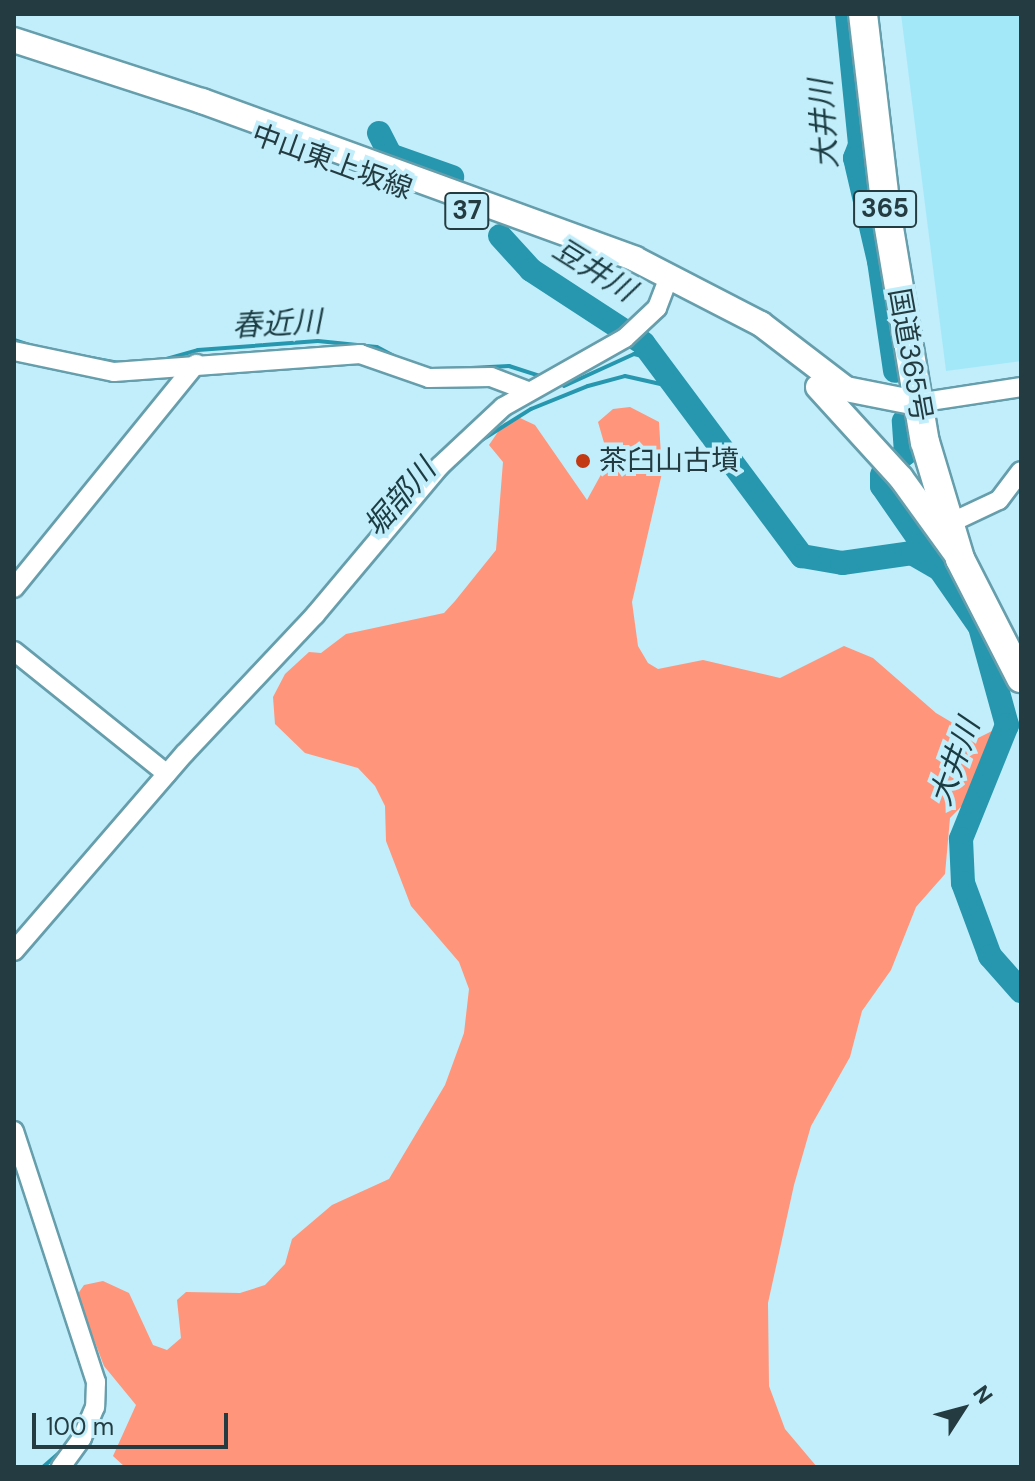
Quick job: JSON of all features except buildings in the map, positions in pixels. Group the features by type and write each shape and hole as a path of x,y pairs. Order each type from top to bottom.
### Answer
{"highway":[{"name":"国道365号","path":"863,14 906,403 960,559 1021,678"}],"main road":[{"name":"中山東上坂線","path":"14,40 202,101 668,281 761,324 846,389 906,403"},
{"name":"中山東上坂線","path":"14,54 198,113 668,281 757,338 818,387 864,409 880,411 906,403"},
{"path":"818,387 901,478 960,559"}],"street":[{"path":"14,951 167,774 474,442 527,391 625,338 657,308 668,281"},
{"path":"14,351 114,372 360,354 429,378 491,377 527,391"},
{"path":"14,588 196,364"},
{"path":"906,403 1021,387"},
{"path":"948,524 999,500 1021,471"},
{"path":"14,651 167,774"},
{"path":"14,1131 96,1382 91,1417 61,1467"}],"shaded area":[{"path":"901,14 1021,14 1021,361 946,371"},
{"path":"630,407 659,422 662,473 632,602 638,646 648,663 658,669 703,660 780,678 844,646 873,658 936,713 978,738 992,731 1008,743 1000,767 950,818 945,874 916,907 891,970 862,1011 850,1057 811,1126 794,1185 768,1303 769,1386 785,1429 817,1467 125,1467 113,1456 136,1405 104,1366 77,1295 84,1285 103,1281 129,1293 153,1345 167,1350 181,1338 177,1300 186,1292 240,1293 265,1285 285,1264 292,1239 332,1205 389,1179 445,1085 464,1033 469,989 459,962 411,906 386,841 385,806 375,786 358,768 305,753 275,724 273,697 285,674 309,652 321,653 346,634 444,613 455,601 496,550 503,462 489,445 504,423 520,418 535,425 587,500 609,460 598,422 613,409"}],"waterway":[{"name":"大井川","path":"847,14 860,145 855,158 879,261 895,371"},
{"name":"豆井川","path":"379,133 390,155 452,177"},
{"path":"500,236 531,270 643,343 802,556 842,563 912,553 943,571"},
{"name":"春近川","path":"14,340 33,346"},
{"name":"春近川","path":"163,360 198,350 318,341 377,347 398,358"},
{"name":"春近川","path":"69,354 119,363"},
{"name":"春近川","path":"564,386 634,354 654,359"},
{"name":"春近川","path":"452,369 509,366 540,376"},
{"name":"堀部川","path":"477,443 531,409 588,386 625,376 674,387"},
{"name":"大井川","path":"897,460 906,453 904,421"},
{"name":"堀部川","path":"440,480 459,460"},
{"name":"大井川","path":"882,475 882,486 980,627 1007,725 961,839 963,883 990,956 1021,991"},
{"path":"297,647 313,630"},
{"path":"43,1467 64,1449"}],"place":[{"name":"茶臼山古墳","path":"583,461"}]}
